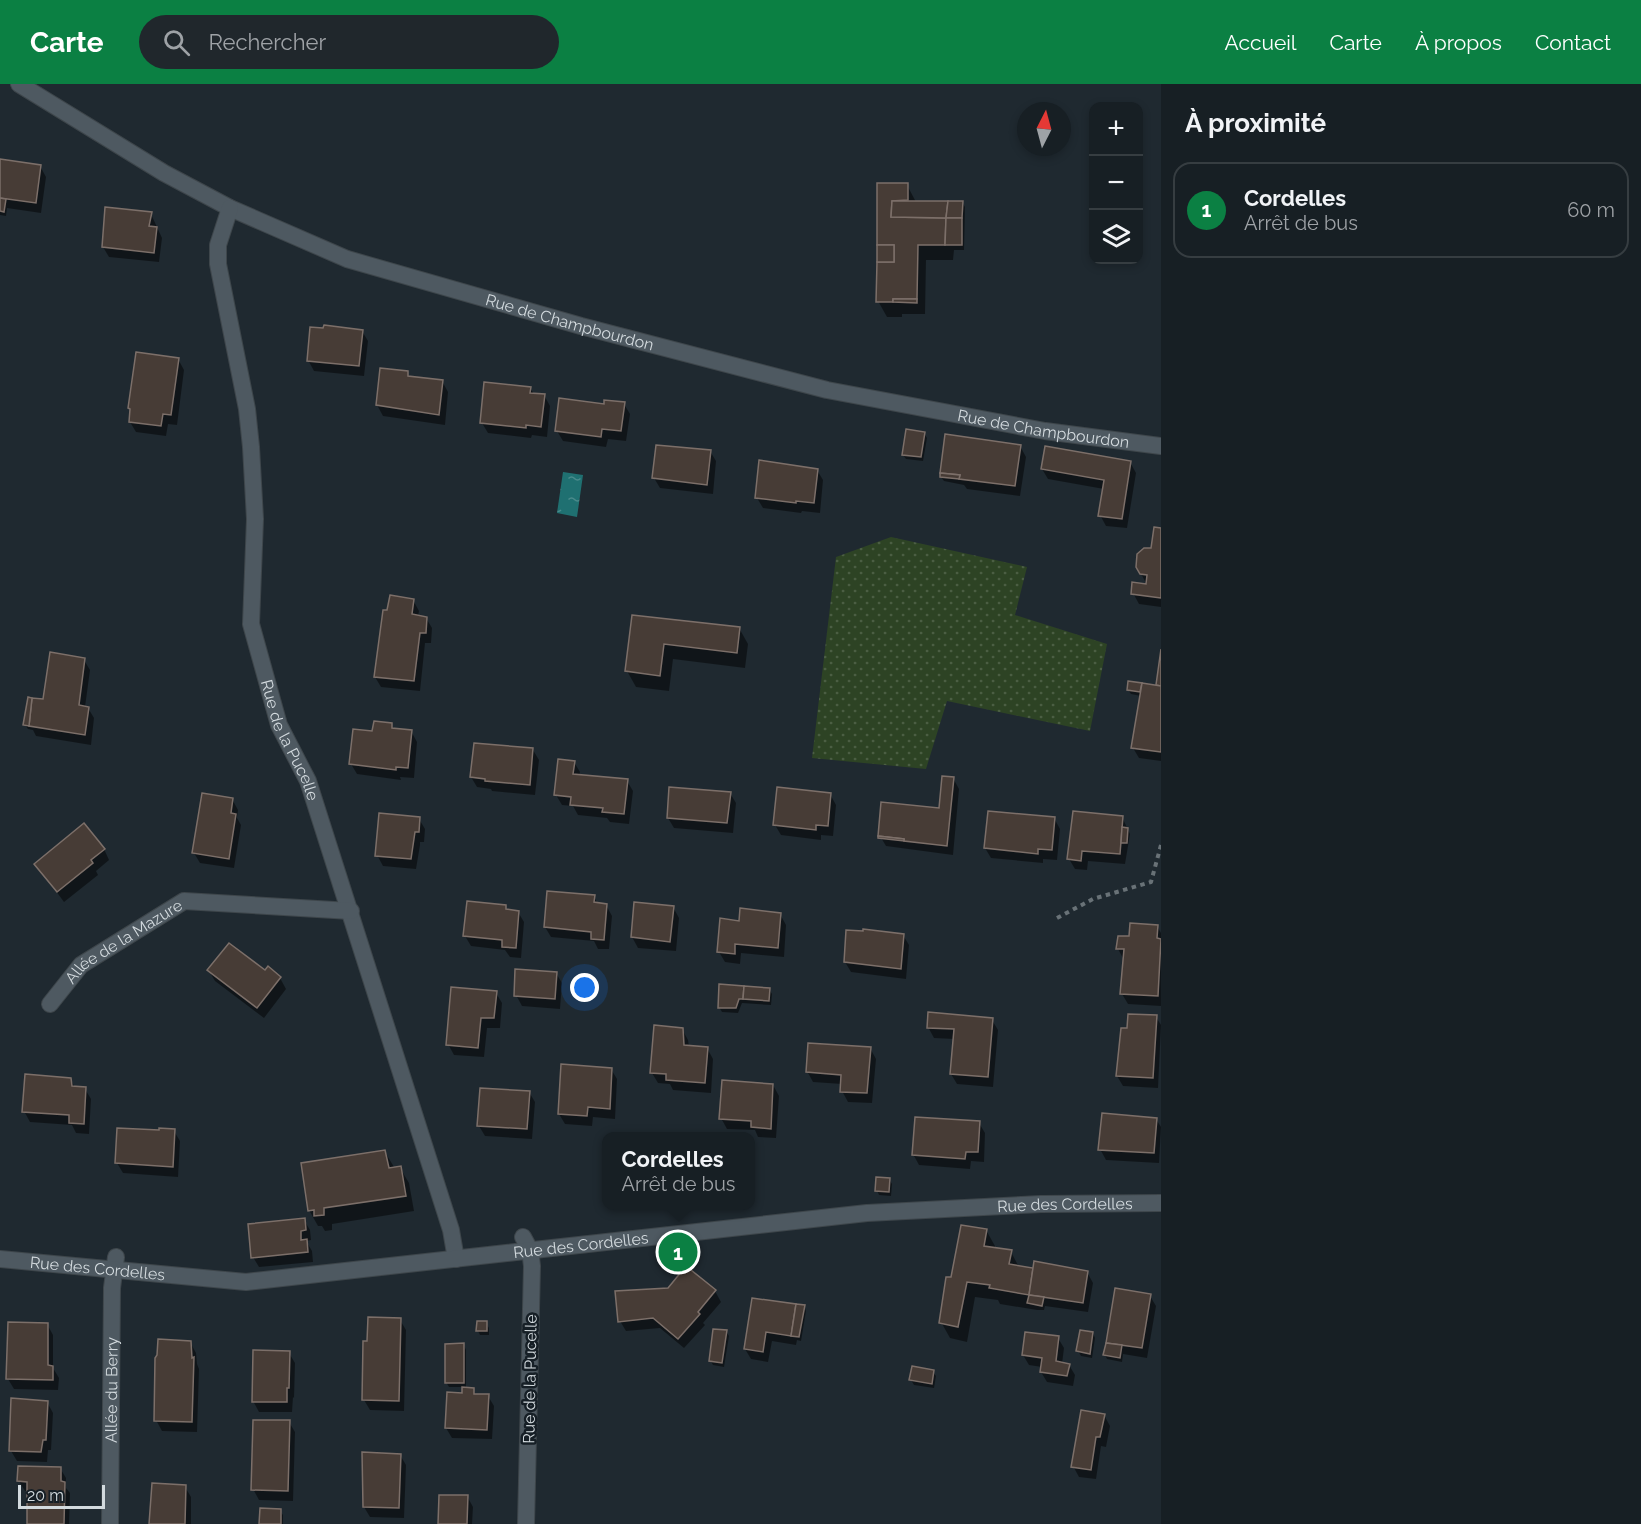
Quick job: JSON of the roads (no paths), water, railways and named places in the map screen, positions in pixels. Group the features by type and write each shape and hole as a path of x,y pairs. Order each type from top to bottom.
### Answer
{"street":[{"name":"Rue de Champbourdon","path":"20,84 164,173 230,208 347,259 581,326 827,390 1045,430 1161,446"},
{"name":"Rue de la Pucelle","path":"230,208 218,245 218,264 247,409 251,447 255,519 251,624 279,725 308,781 351,912 453,1235 456,1259"},
{"name":"Allée de la Mazure","path":"50,1004 81,965 183,901 351,912"},
{"name":"Rue des Cordelles","path":"0,1259 115,1264 246,1282 456,1259 526,1243 867,1213 1041,1204 1161,1203"},
{"name":"Rue de la Pucelle","path":"526,1243 532,1266 526,1524"},
{"name":"Allée du Berry","path":"110,1524 115,1264"}],"water":[{"path":"563,472 583,475 577,517 557,513"}],"place":[{"name":"Cordelles","path":"678,1252"}]}
